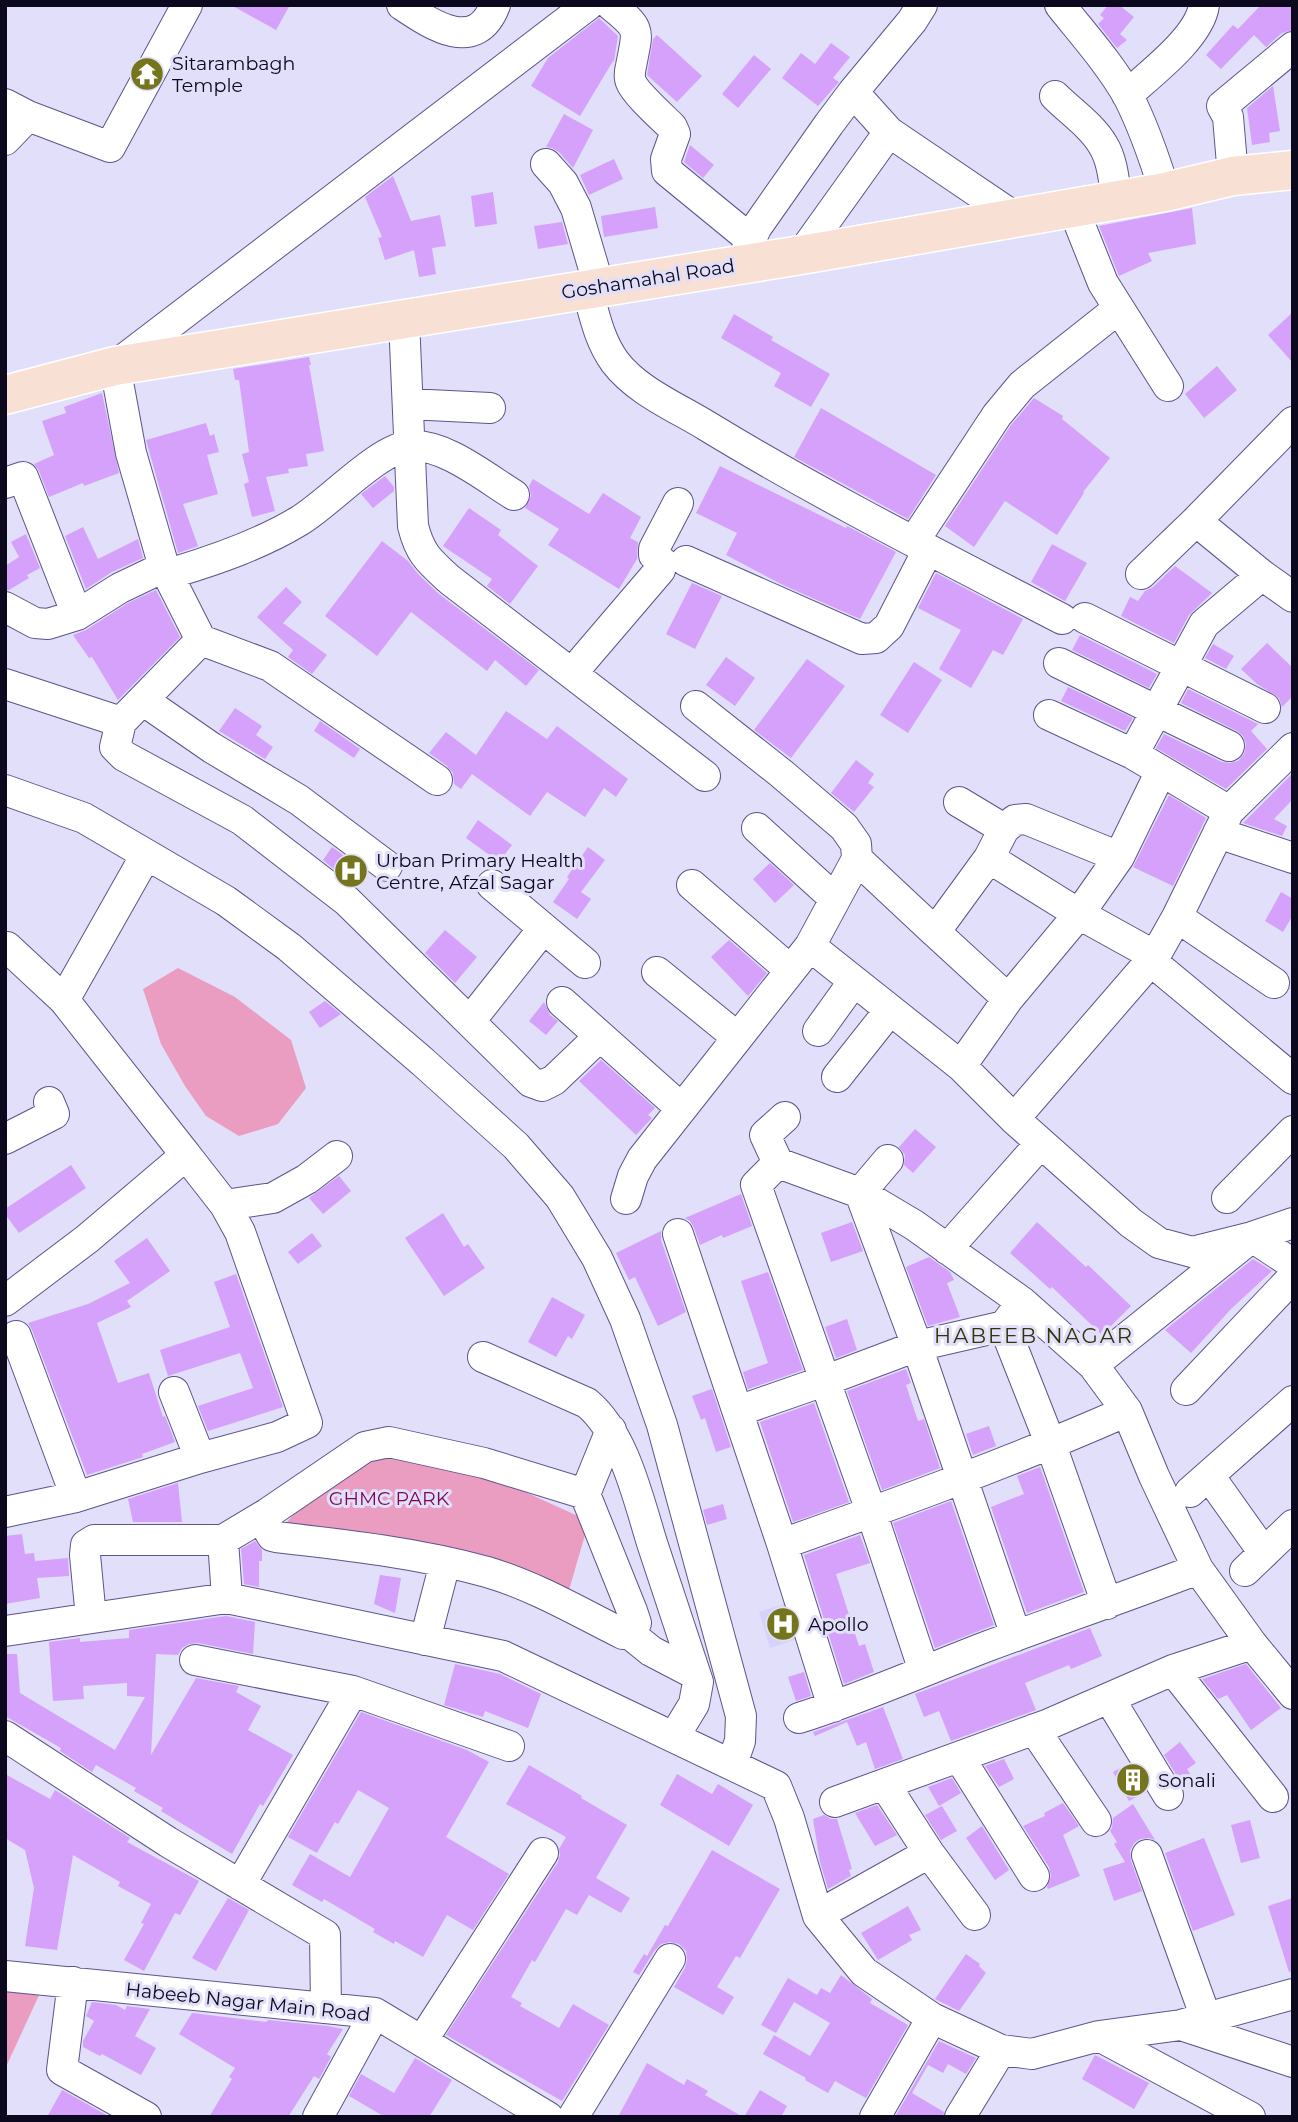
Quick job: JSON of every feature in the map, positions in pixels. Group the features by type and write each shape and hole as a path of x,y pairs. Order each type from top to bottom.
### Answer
{"main road":[{"name":"Goshamahal Road","path":"5,395 115,366 593,287 749,251 801,255 1117,201 1233,176 1293,170"}],"street":[{"path":"5,140 16,110 110,147 187,5"},
{"path":"402,5 450,33 470,33 490,18 495,5"},
{"path":"437,780 270,666 201,640 164,567 131,453 115,366 588,5"},
{"path":"611,5 631,22 636,31 637,42 630,69 631,82 672,127 675,134 666,159 667,171 749,251 829,124 922,5"},
{"path":"1060,5 1091,43 1127,95 1152,151 1165,192"},
{"path":"1127,95 1192,33 1203,13 1204,5"},
{"path":"1233,176 1228,117 1222,106 1293,47"},
{"path":"853,92 889,132 1016,218"},
{"path":"1055,96 1104,146 1117,201"},
{"path":"801,255 889,132"},
{"path":"546,164 563,183 576,208 601,338 616,363 639,384 741,447 921,546 1073,619 1182,665 1265,708"},
{"path":"1073,208 1103,283 1168,386"},
{"path":"686,561 862,639 876,638 889,626 921,546 997,415 1022,385 1118,309"},
{"path":"404,320 413,526 417,542 426,559 705,776"},
{"path":"408,404 491,408"},
{"path":"1141,574 1291,426"},
{"path":"5,607 35,623 48,624 77,615 120,588 164,567 175,572 257,543 301,520 390,452 410,446 442,451 514,495"},
{"path":"5,483 23,477 77,615"},
{"path":"572,673 660,570 662,562 654,555 654,549 678,503"},
{"path":"1196,521 1293,597"},
{"path":"1133,754 1204,624 1262,575"},
{"path":"201,640 121,722 115,747 124,756 242,820 347,901 531,1082 542,1086 554,1080 600,1036"},
{"path":"1059,663 1229,746"},
{"path":"5,684 121,722"},
{"path":"144,701 212,748 299,800 387,866"},
{"path":"626,1199 642,1159 789,969 810,946 857,859 856,844 844,827 696,706"},
{"path":"1049,715 1133,754 1161,771 1223,822 1293,858"},
{"path":"1014,1119 1153,958 1177,917 1223,822 1293,748"},
{"path":"961,1066 1008,999 1079,914 1119,857 1161,771"},
{"path":"5,790 84,818 226,901 289,947 516,1146 560,1197 597,1258 625,1319 662,1425 741,1716 740,1741 733,1765"},
{"path":"960,802 1004,829"},
{"path":"934,932 989,858 1004,829 1015,820 1026,819 1119,857"},
{"path":"757,828 835,899"},
{"path":"64,1000 146,855"},
{"path":"989,858 1153,958 1293,1079"},
{"path":"857,859 1008,999"},
{"path":"692,885 789,969"},
{"path":"492,886 585,963"},
{"path":"1177,917 1273,983"},
{"path":"470,1021 543,929"},
{"path":"810,946 961,1066 1014,1119 1131,1223 1159,1243 1192,1252 1252,1237 1293,1223"},
{"path":"5,1512 76,1497 277,1437 307,1423 240,1232 225,1205 64,1000 6,947"},
{"path":"657,972 737,1037"},
{"path":"818,1031 853,981"},
{"path":"562,1002 681,1108"},
{"path":"837,1077 890,1010"},
{"path":"5,1139 54,1114 49,1102"},
{"path":"786,1117 765,1135 775,1156 860,1193 914,1225 947,1249 1013,1314 1093,1365 1128,1411 1154,1476 1198,1569 1252,1644 1293,1694"},
{"path":"1227,1198 1293,1131"},
{"path":"947,1249 1041,1143"},
{"path":"5,1301 87,1239 186,1156"},
{"path":"225,1205 273,1198 307,1179 337,1156"},
{"path":"775,1156 756,1185 871,1511 924,1671"},
{"path":"860,1193 888,1160"},
{"path":"860,1193 917,1346 1016,1636"},
{"path":"678,1234 782,1544 833,1707"},
{"path":"1252,1237 1293,1264"},
{"path":"1093,1365 1252,1237"},
{"path":"1186,1390 1293,1277"},
{"path":"738,1411 1013,1314"},
{"path":"1013,1314 1051,1445 1107,1604"},
{"path":"16,1336 76,1497"},
{"path":"483,1357 587,1403 600,1414 611,1430 631,1478 698,1682 694,1704 674,1737"},
{"path":"174,1392 200,1458"},
{"path":"1293,1401 1200,1484 1254,1562 1293,1525"},
{"path":"782,1544 961,1480 1128,1411"},
{"path":"611,1430 585,1494 636,1623 630,1634"},
{"path":"91,1618 85,1555 86,1545 94,1540 223,1540 365,1447 389,1442 484,1462 585,1494"},
{"path":"268,1513 265,1524 272,1536 392,1552 488,1573 508,1580 539,1592 623,1634 630,1634 651,1651 695,1674"},
{"path":"223,1540 227,1598"},
{"path":"425,1640 445,1563"},
{"path":"799,1718 1198,1569"},
{"path":"5,1630 227,1598 503,1656 776,1786 789,1818 818,1916 864,1972 932,2018 1001,2050 1032,2054 1099,2036 1193,2021 1293,1994"},
{"path":"835,1802 1034,1729 1173,1670 1252,1644"},
{"path":"195,1660 353,1691 509,1746"},
{"path":"1173,1670 1273,1797"},
{"path":"240,1885 353,1691"},
{"path":"1109,1698 1168,1795"},
{"path":"1034,1729 1096,1821"},
{"path":"5,1736 168,1842 325,1935 326,2008"},
{"path":"959,1757 1034,1876"},
{"path":"885,1785 929,1853 975,1915"},
{"path":"422,2041 542,1853"},
{"path":"836,1905 929,1853"},
{"path":"1147,1855 1193,2021"},
{"path":"573,2117 670,1959"},
{"name":"Habeeb Nagar Main Road","path":"5,1976 375,2013 548,2117"},
{"path":"73,1982 62,2070 146,2117"},
{"path":"318,2117 375,2013"},
{"path":"876,2117 932,2018"},
{"path":"1193,2021 1293,2062"},
{"path":"1099,2036 1250,2117"},
{"path":"960,2117 1001,2050"}],"shaded area":[{"name":"Apollo","path":"796,1600 807,1636 770,1648 759,1612"}],"green space":[{"path":"178,968 235,997 291,1040 306,1088 278,1124 239,1136 206,1116 185,1086 161,1044 143,989"},
{"name":"GHMC PARK","path":"379,1448 472,1468 589,1521 567,1597 277,1534 320,1483"},
{"path":"5,1978 46,1980 5,2069"}],"building":[{"path":"231,5 290,5 276,30"},
{"path":"1108,5 1119,5 1134,17 1120,34 1127,40 1117,48 1098,24 1104,18 1100,15"},
{"path":"1261,5 1293,5 1293,30 1282,33 1266,47 1254,35 1221,69 1206,55 1233,25 1238,29"},
{"path":"599,18 618,36 614,61 580,116 531,86 548,58"},
{"path":"657,35 702,76 677,102 647,75 653,39"},
{"path":"831,43 850,57 833,78 839,82 818,106 782,78 801,53 815,64"},
{"path":"754,55 771,69 738,108 722,94"},
{"path":"1273,86 1280,131 1269,133 1270,142 1252,145 1247,108"},
{"path":"564,114 593,130 573,168 559,152 546,147"},
{"path":"690,145 714,165 703,178 684,162"},
{"path":"614,159 623,179 589,195 580,175"},
{"path":"393,176 411,221 440,215 446,246 432,248 436,274 419,277 414,250 385,260 378,238 382,237 365,197"},
{"path":"493,192 497,224 475,227 471,196"},
{"path":"655,207 658,228 604,237 601,216"},
{"path":"1192,208 1196,244 1148,253 1152,261 1119,276 1099,226"},
{"path":"562,222 568,244 538,249 534,226"},
{"path":"1293,312 1293,363 1268,335"},
{"path":"734,314 773,337 771,340 830,374 811,407 774,386 781,373 721,338"},
{"path":"309,357 324,451 306,454 308,466 288,469 289,473 266,477 275,511 252,517 244,484 249,482 242,454 249,452 239,380 235,380 233,369"},
{"path":"1217,366 1237,390 1204,418 1185,394"},
{"path":"102,393 119,473 84,486 83,483 49,497 34,464 54,455 42,421 66,413 64,407"},
{"path":"1034,398 1063,416 1062,419 1110,458 1083,492 1057,535 1005,501 974,547 945,526 1011,425"},
{"path":"821,408 936,475 908,519 794,457"},
{"path":"206,423 210,436 214,434 219,452 207,455 218,494 183,504 198,546 178,553 146,440"},
{"path":"720,466 896,552 860,619 783,585 726,555 737,533 696,513"},
{"path":"385,476 394,491 373,508 361,494"},
{"path":"533,479 589,514 603,493 641,517 630,538 638,542 637,559 619,589 548,545 559,529 525,508 531,496 529,486"},
{"path":"469,508 501,530 498,535 538,566 510,604 487,586 492,579 443,546"},
{"path":"83,527 98,559 138,539 143,558 112,572 86,589 65,536"},
{"path":"26,534 40,568 27,575 29,578 5,590 5,566 19,557 11,542"},
{"path":"382,541 408,561 439,594 539,670 526,686 495,660 487,671 411,612 377,656 325,616"},
{"path":"1052,544 1087,563 1065,601 1031,582"},
{"path":"1175,566 1212,593 1189,615 1174,643 1121,616 1130,597 1138,601 1145,591"},
{"path":"936,573 1023,619 1003,655 993,650 971,688 939,669 961,630 918,608"},
{"path":"692,583 722,596 695,649 666,634"},
{"path":"286,587 302,602 283,623 327,655 312,674 288,657 293,650 257,617"},
{"path":"156,590 180,637 118,700 92,657 89,658 73,635"},
{"path":"1080,635 1157,674 1149,688 1072,650"},
{"path":"1267,643 1293,668 1293,696 1282,707 1279,698 1257,684 1241,669"},
{"path":"1213,644 1234,656 1226,669 1205,658"},
{"path":"726,657 755,678 735,706 706,685"},
{"path":"807,659 845,686 791,758 754,730"},
{"path":"914,662 942,680 908,733 880,715"},
{"path":"1068,687 1133,718 1125,731 1061,701"},
{"path":"1188,689 1258,724 1251,731 1267,749 1226,789 1156,748 1164,734 1222,762 1238,761 1244,754 1246,744 1237,731 1181,703"},
{"path":"235,708 262,726 256,735 273,747 265,759 219,731"},
{"path":"506,711 547,739 557,726 628,779 616,797 604,788 585,817 547,792 530,816 472,774 461,789 454,784 453,773 447,766 429,753 446,732 476,755"},
{"path":"320,721 360,749 354,758 314,731"},
{"path":"856,760 874,774 868,783 874,787 854,812 831,793"},
{"path":"1291,775 1293,799 1274,819 1287,826 1282,836 1243,823"},
{"path":"1169,795 1206,818 1173,886 1133,867"},
{"path":"478,820 512,845 499,862 466,838"},
{"path":"332,847 350,860 340,874 323,860"},
{"path":"588,847 605,860 581,892 591,899 577,919 553,902"},
{"path":"770,863 794,885 775,903 753,879"},
{"path":"1281,892 1293,899 1293,915 1283,932 1265,921"},
{"path":"445,930 477,957 455,983 425,953"},
{"path":"729,940 767,973 748,996 711,957"},
{"path":"325,1001 341,1014 320,1028 309,1012"},
{"path":"544,1002 550,1015 558,1021 546,1035 529,1021"},
{"path":"601,1060 655,1108 648,1115 652,1118 636,1135 579,1081"},
{"path":"915,1129 936,1147 913,1173 904,1165 905,1155 899,1147"},
{"path":"71,1165 86,1188 19,1233 5,1214 5,1209"},
{"path":"339,1176 351,1191 323,1214 309,1198"},
{"path":"741,1194 752,1226 700,1245 694,1228 685,1218"},
{"path":"443,1213 464,1247 468,1244 485,1268 444,1296 405,1238"},
{"path":"852,1222 863,1251 831,1262 821,1233"},
{"path":"1037,1222 1131,1306 1102,1335 1052,1287 1050,1289 1010,1253"},
{"path":"661,1231 661,1240 686,1312 658,1326 635,1277 629,1280 616,1253"},
{"path":"312,1233 322,1246 298,1264 288,1252"},
{"path":"147,1238 170,1271 127,1301 131,1307 97,1323 118,1383 149,1373 163,1417 165,1416 175,1442 142,1454 143,1457 87,1475 28,1323 88,1304 130,1283 114,1261"},
{"path":"929,1257 950,1272 954,1280 947,1283 960,1317 928,1326 906,1267"},
{"path":"1253,1259 1272,1271 1231,1309 1191,1353 1165,1330"},
{"path":"768,1272 803,1370 748,1389 743,1372 768,1363 741,1281"},
{"path":"236,1274 283,1407 208,1431 198,1406 253,1388 240,1353 168,1376 160,1350 230,1327 214,1282"},
{"path":"552,1297 585,1315 572,1339 568,1336 556,1357 528,1342"},
{"path":"847,1319 857,1350 836,1358 825,1327"},
{"path":"906,1369 911,1383 906,1385 918,1421 924,1419 940,1468 882,1490 847,1391"},
{"path":"712,1389 731,1447 716,1452 705,1418 701,1420 692,1396"},
{"path":"814,1403 849,1502 793,1522 760,1422"},
{"path":"989,1426 996,1446 973,1455 966,1434"},
{"path":"1040,1467 1084,1592 1027,1613 991,1507 1024,1494 1017,1476"},
{"path":"178,1483 182,1522 133,1522 128,1499"},
{"path":"951,1501 994,1625 935,1648 893,1523"},
{"path":"723,1504 727,1519 707,1525 703,1510"},
{"path":"22,1534 25,1554 34,1553 35,1561 68,1558 69,1576 37,1578 40,1598 5,1604 5,1536"},
{"path":"860,1535 870,1563 836,1574 859,1646 865,1644 874,1672 844,1684 804,1555"},
{"path":"255,1541 262,1550 262,1561 259,1561 259,1587 244,1584 241,1549"},
{"path":"380,1575 401,1578 395,1613 374,1604"},
{"path":"226,1616 255,1622 253,1654 198,1643 182,1648 178,1655 156,1654 151,1755 196,1678 239,1686 236,1692 261,1706 248,1730 293,1755 263,1806 260,1804 232,1854 161,1811 163,1808 134,1791 136,1788 96,1765 92,1772 60,1751 61,1748 5,1716 5,1654 17,1654 20,1693 115,1750 145,1697 127,1696 127,1683 83,1686 84,1699 53,1701 49,1642 80,1638 80,1642 129,1638 129,1630"},
{"path":"1090,1628 1102,1656 1071,1669 1069,1665 1025,1683 1036,1710 951,1741 939,1711 924,1717 915,1694"},
{"path":"455,1664 500,1674 541,1694 528,1728 485,1711 483,1717 444,1705"},
{"path":"1246,1664 1281,1708 1251,1730 1227,1695 1218,1699 1202,1679"},
{"path":"804,1672 811,1696 796,1701 788,1677"},
{"path":"883,1707 903,1759 875,1769 866,1742 857,1746 847,1722 815,1736 813,1732"},
{"path":"361,1712 467,1750 489,1762 446,1837 509,1874 473,1930 447,1915 423,1957 373,1932 375,1929 324,1899 322,1902 292,1885 310,1854 350,1877 389,1808 358,1790 317,1853 288,1837"},
{"path":"1180,1742 1196,1763 1187,1769 1190,1774 1180,1781 1164,1755"},
{"path":"1004,1759 1014,1779 999,1787 985,1766"},
{"name":"Sonali","path":"1129,1764 1146,1792 1129,1801 1113,1772"},
{"path":"529,1765 627,1825 596,1878 630,1898 621,1913 589,1895 577,1915 566,1909 511,1997 522,2003 520,2006 559,2028 573,2004 609,2025 562,2101 446,2035 558,1862 559,1849 566,1837 506,1804"},
{"path":"5,1774 50,1799 55,1790 130,1838 127,1842 199,1881 180,1915 175,1913 144,1971 124,1960 144,1924 141,1923 151,1904 118,1886 120,1882 73,1855 57,1950 25,1946 34,1888 25,1850 5,1838"},
{"path":"677,1774 712,1794 718,1784 753,1805 729,1846 660,1805"},
{"path":"952,1778 961,1793 939,1806 928,1787"},
{"path":"1063,1803 1079,1826 1063,1835 1080,1876 1048,1889 1051,1876 1049,1867 1023,1826 1045,1816 1044,1813"},
{"path":"1133,1804 1155,1840 1140,1839 1130,1851 1142,1891 1114,1901 1103,1869 1125,1862 1110,1831 1113,1818"},
{"path":"877,1805 897,1835 875,1846 855,1813"},
{"path":"942,1806 957,1831 941,1840 925,1815"},
{"path":"824,1815 837,1819 852,1869 849,1870 851,1876 828,1889 820,1862 813,1819"},
{"path":"1250,1820 1260,1858 1241,1863 1231,1825"},
{"path":"982,1826 1009,1870 995,1880 966,1838"},
{"path":"1204,1838 1235,1915 1193,1931 1165,1853"},
{"path":"712,1850 780,1889 740,1958 736,1956 717,1987 734,1997 723,2015 674,1987 687,1960 686,1951 679,1944 661,1944 639,1975 633,1972 644,1954 647,1956 665,1925 668,1926"},
{"path":"228,1898 249,1910 216,1971 192,1958"},
{"path":"1293,1898 1293,1971 1289,1972 1268,1906"},
{"path":"908,1906 921,1930 909,1935 912,1940 878,1960 861,1933"},
{"path":"966,1954 980,1964 986,1973 959,2011 935,1999"},
{"path":"841,1975 872,1999 870,2003 908,2025 866,2098 835,2081 828,2093 763,2054 774,2035 810,2056 830,2023 794,2002 776,2033 761,2025 788,1978 817,1995 821,1988 830,1993"},
{"path":"92,2002 116,2005 125,2010 127,2006 150,2009 135,2036 156,2048 141,2075 83,2047 83,2041 94,2021 86,2016"},
{"path":"192,2013 343,2029 327,2054 331,2057 319,2079 314,2076 288,2117 209,2117 232,2079 229,2077 235,2068 179,2034"},
{"path":"939,2041 976,2058 966,2074 948,2064 943,2073 928,2065 912,2093 944,2112 943,2117 895,2117"},
{"path":"1095,2055 1149,2083 1134,2109 1082,2079"},
{"path":"415,2058 452,2080 429,2117 385,2117 349,2096 361,2074 394,2093"},
{"path":"647,2063 684,2085 687,2079 708,2091 705,2095 743,2117 618,2117"},
{"path":"62,2090 110,2117 47,2117"},
{"path":"760,2090 787,2106 781,2117 744,2117"}],"place":[{"name":"Sitarambagh Temple","path":"147,74"},
{"name":"Urban Primary Health Centre, Afzal Sagar","path":"351,871"},
{"name":"Apollo","path":"783,1624"},
{"name":"Sonali","path":"1133,1780"}],"district":[{"name":"HABEEB NAGAR","path":"1034,1335"}]}
